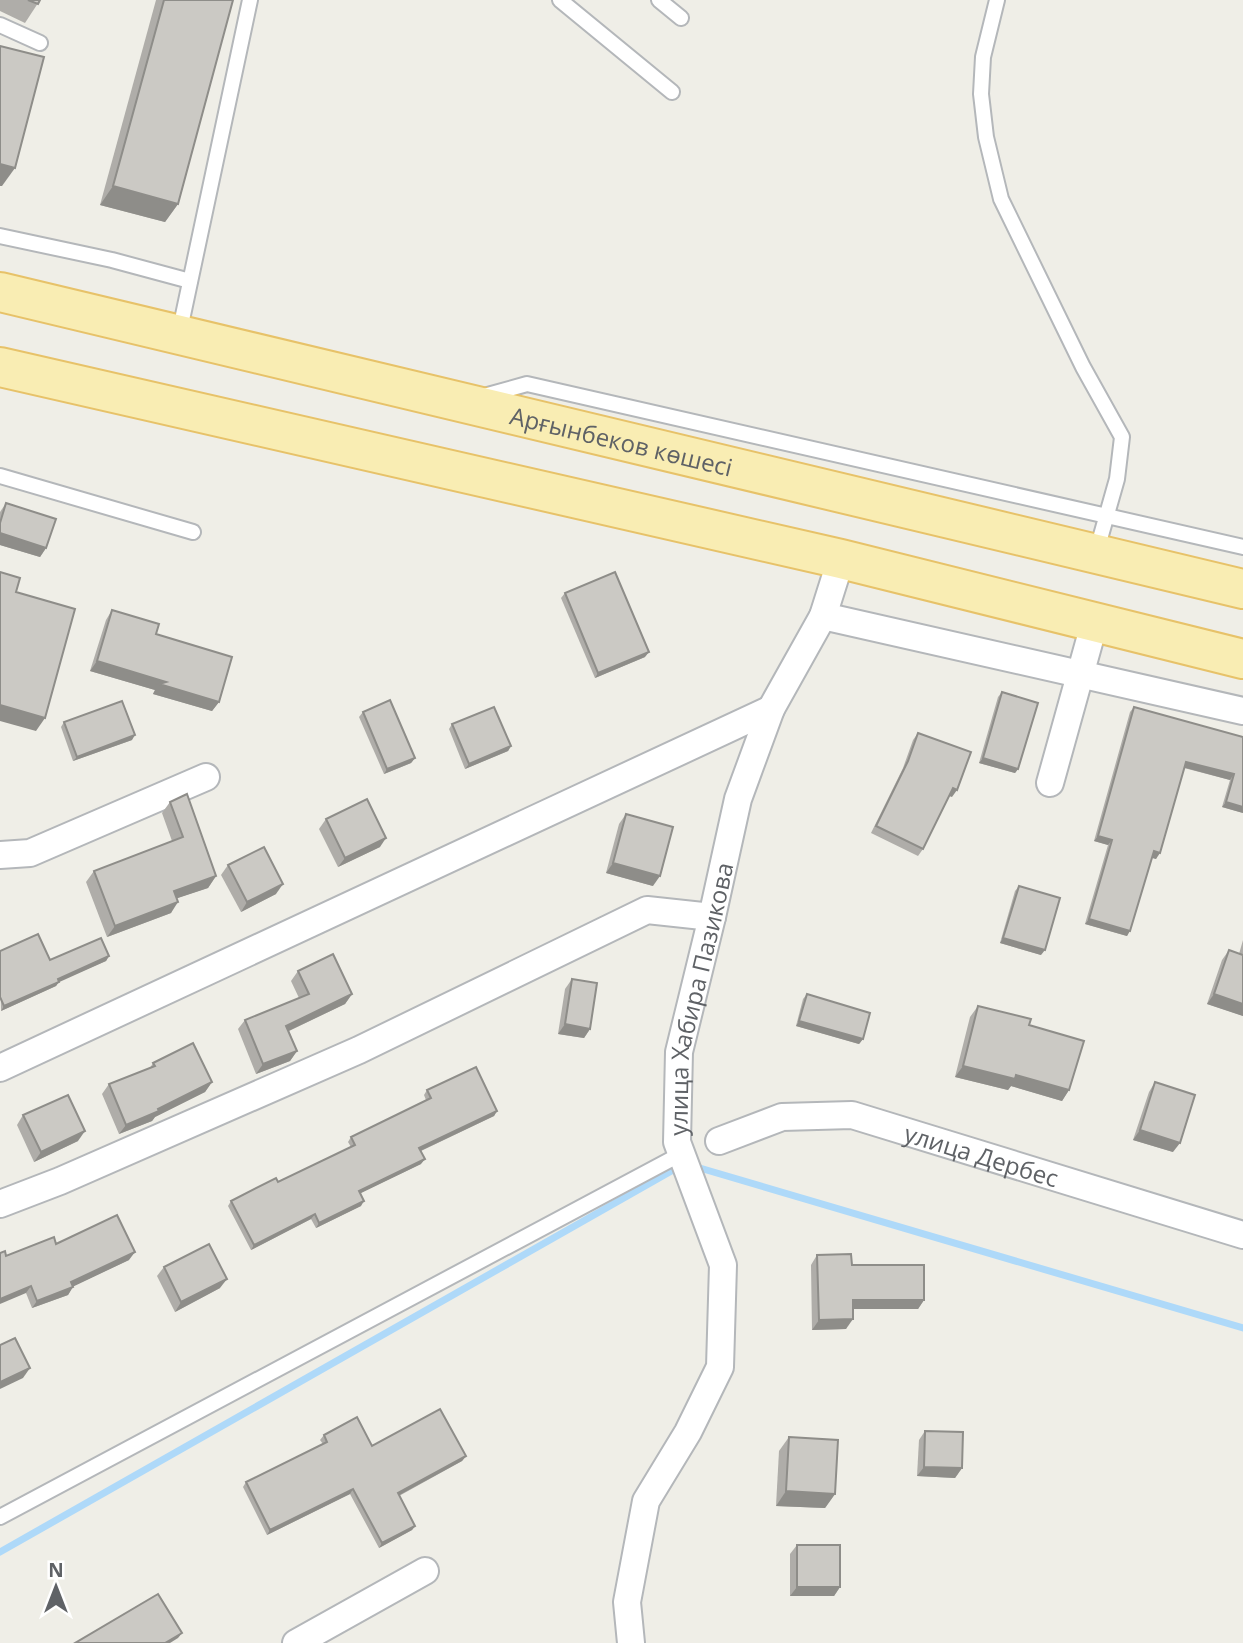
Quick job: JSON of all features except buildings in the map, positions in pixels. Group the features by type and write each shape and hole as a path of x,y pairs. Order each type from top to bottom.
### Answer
{"main road":[{"name":"Арғынбеков көшесі","path":"0,292 1243,589"},
{"path":"0,367 841,559 1243,659"}],"street":[{"name":"улица Хабира Пазикова","path":"631,1643 627,1602 646,1501 688,1432 720,1367 723,1265 677,1142 679,1052 738,799 771,709 823,616 841,559"},
{"path":"823,616 1243,711"},
{"path":"1050,783 1095,621"},
{"path":"0,1068 771,709"},
{"path":"0,855 30,853 206,778"},
{"path":"0,1204 60,1181 359,1050 647,910 712,917"},
{"name":"улица Дербес","path":"719,1141 782,1117 852,1115 1243,1235"},
{"path":"296,1643 425,1571"}],"lane":[{"path":"179,335 250,0"},
{"path":"560,0 671,92"},
{"path":"659,0 681,19"},
{"path":"997,0 983,57 982,94 986,137 1002,199 1083,367 1122,437 1117,479 1096,553"},
{"path":"0,25 40,43"},
{"path":"0,236 112,260 190,281"},
{"path":"463,403 527,384 1243,547"},
{"path":"0,476 194,532"},
{"path":"0,1517 681,1154"}],"waterway":[{"path":"0,1552 682,1165"},
{"path":"693,1166 1243,1328"}]}
